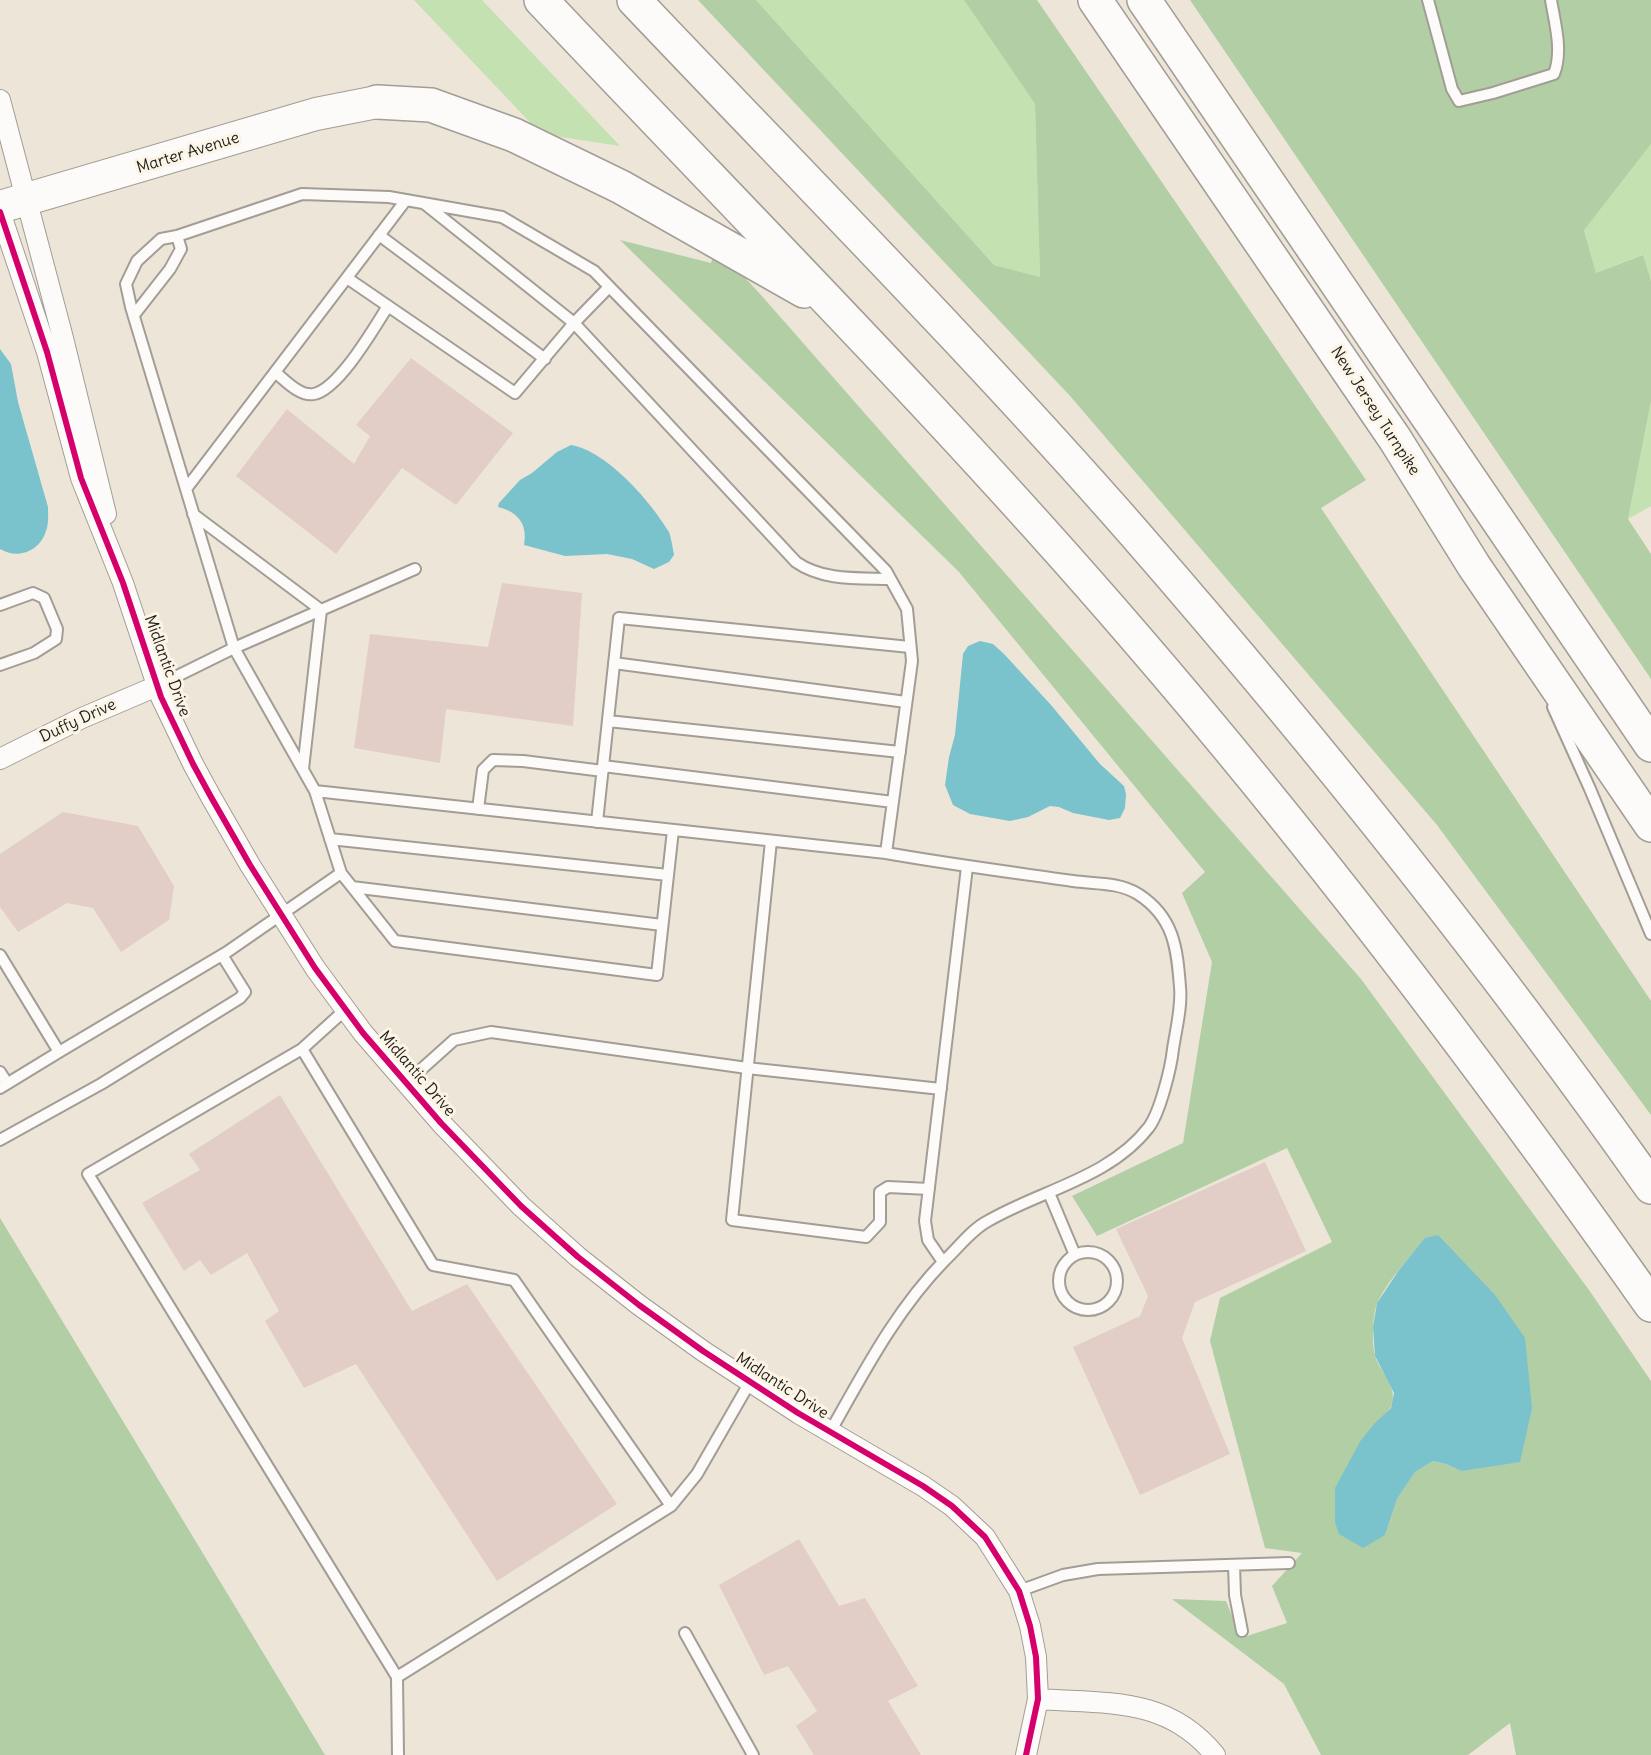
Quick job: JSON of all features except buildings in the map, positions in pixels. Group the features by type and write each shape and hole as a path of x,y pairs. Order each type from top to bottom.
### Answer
{"highway":[{"path":"541,0 835,308 1040,529 1228,746 1406,970 1563,1179 1651,1305"},
{"path":"634,0 993,378 1134,533 1314,746 1437,900 1529,1020 1651,1188"},
{"name":"New Jersey Turnpike","path":"1095,0 1395,439 1474,566 1651,825"},
{"path":"1144,0 1651,745"},
{"path":"377,102 431,105 514,135 621,187 835,308"}],"main road":[{"name":"Marter Avenue","path":"9,206 316,114 377,102"}],"street":[{"name":"Midlantic Drive","path":"0,100 9,206 81,478 123,583 157,686 193,764 280,914 345,1010 406,1083 495,1180 571,1250 639,1305 750,1382 923,1486 952,1506 985,1537 1008,1570 1018,1591 1030,1626 1036,1657 1038,1699 1026,1755"},
{"name":"Midlantic Drive","path":"9,206 63,338 123,583"},
{"name":"Duffy Drive","path":"0,759 82,718 157,686"},
{"path":"1038,1699 1137,1706 1155,1711 1188,1728 1215,1755"}],"lane":[{"path":"1428,0 1452,89 1459,100 1502,91 1554,74 1559,52 1551,0"},
{"path":"673,830 657,975 394,941 341,873 315,791 234,648 126,284 137,261 161,238 177,236 302,194 389,197 502,217 594,272 886,571 907,609 912,661 886,853"},
{"path":"186,489 406,200"},
{"path":"423,203 574,323 796,562 809,572 842,578 890,579"},
{"path":"379,235 545,359"},
{"path":"134,315 181,249 177,236"},
{"path":"347,278 515,393 574,323 609,287"},
{"path":"275,372 301,392 314,394 337,381 388,306"},
{"path":"193,514 321,610"},
{"path":"157,686 234,648 415,569"},
{"path":"0,605 33,593 44,598 57,629 56,639 34,653 0,665"},
{"path":"303,769 321,610"},
{"path":"597,822 619,618 910,647"},
{"path":"1518,630 1590,789 1651,934"},
{"path":"614,663 906,702"},
{"path":"608,721 900,753"},
{"path":"478,809 483,770 493,760 603,769 893,802"},
{"path":"315,791 886,853 967,867 1119,886 1138,894 1167,921 1178,962 1180,992 1170,1073 1151,1125 1128,1150 1098,1169 1049,1193 1021,1203 985,1222 943,1262 894,1322 830,1432"},
{"path":"330,839 668,875"},
{"path":"771,841 732,1220 866,1237 880,1222 880,1192 888,1187 929,1189"},
{"path":"943,1262 926,1235 925,1221 967,867"},
{"path":"0,1072 4,1085 222,955 341,873"},
{"path":"352,887 662,925"},
{"path":"0,955 59,1052"},
{"path":"0,1140 101,1084 240,998 245,992 222,955"},
{"path":"345,1010 302,1049 88,1174 397,1677 398,1755"},
{"path":"406,1083 454,1040 491,1032 747,1068 941,1089"},
{"path":"302,1049 434,1265 514,1280 671,1506"},
{"path":"1049,1193 1075,1255"},
{"path":"1094,1252 1110,1262 1115,1270 1116,1289 1106,1305 1087,1310 1078,1308 1063,1296 1059,1278 1062,1269 1075,1255 1094,1252"},
{"path":"397,1677 671,1506 698,1474 750,1382"},
{"path":"1018,1591 1064,1575 1098,1569 1289,1563"},
{"path":"1234,1565 1235,1595 1242,1631"},
{"path":"684,1633 753,1755"}],"green space":[{"path":"414,0 482,0 620,146 541,134"},
{"path":"698,0 756,0 994,265 1040,277 1035,104 964,0 1037,0 1366,480 1321,508 1651,1001 1651,1115 1437,825 1071,397"},
{"path":"756,0 964,0 1035,104 1040,277 994,265"},
{"path":"1190,0 1651,0 1651,144 1584,230 1596,273 1643,255 1651,281 1651,401 1628,519 1651,554 1651,679"},
{"path":"1651,144 1651,281 1642,255 1596,273 1584,229"},
{"path":"620,240 711,263 716,247 761,295 1361,979 1589,1290 1651,1381 1651,1755 1516,1755 1510,1723 1468,1755 1321,1755 1284,1684 1172,1599 1226,1601 1241,1638 1287,1623 1272,1586 1302,1553 1265,1548 1210,1341 1220,1298 1332,1242 1287,1148 1097,1236 1072,1196 1183,1143 1212,962 1182,893 1205,872 959,572","holes":["1425,1239 1461,1471 1433,1461 1415,1472 1397,1499 1385,1535 1361,1440 1387,1413 1393,1399 1391,1386 1375,1356 1374,1320 1378,1301 1388,1284"]},
{"path":"1651,401 1651,506 1628,519"},
{"path":"0,1218 325,1755 0,1755"}],"water":[{"path":"0,349 11,364 18,402 48,507 48,525 39,544 28,552 14,554 0,549"},
{"path":"571,445 585,449 599,457 640,493 670,534 674,555 669,562 654,569 632,559 607,554 565,556 524,545 523,525 511,512 498,507 499,503 520,480 557,452"},
{"path":"980,641 993,644 1004,654 1051,705 1100,764 1124,786 1125,808 1120,818 1109,820 1050,806 1028,817 1010,821 970,814 953,805 945,785 955,735 963,654 968,646"},
{"path":"1438,1235 1495,1295 1525,1338 1532,1408 1520,1462 1461,1471 1433,1461 1415,1472 1397,1499 1385,1535 1363,1548 1339,1534 1335,1522 1335,1488 1361,1440 1391,1408 1394,1393 1375,1356 1373,1327 1377,1303 1399,1270 1425,1238"}],"cycle path":[{"path":"0,212 47,352 81,478 123,583 161,697 211,797 250,865 315,968 363,1033 441,1123 521,1206 578,1257 703,1351 798,1413 923,1486 952,1506 985,1537 1019,1591 1030,1626 1036,1657 1038,1699 1026,1755"}]}
